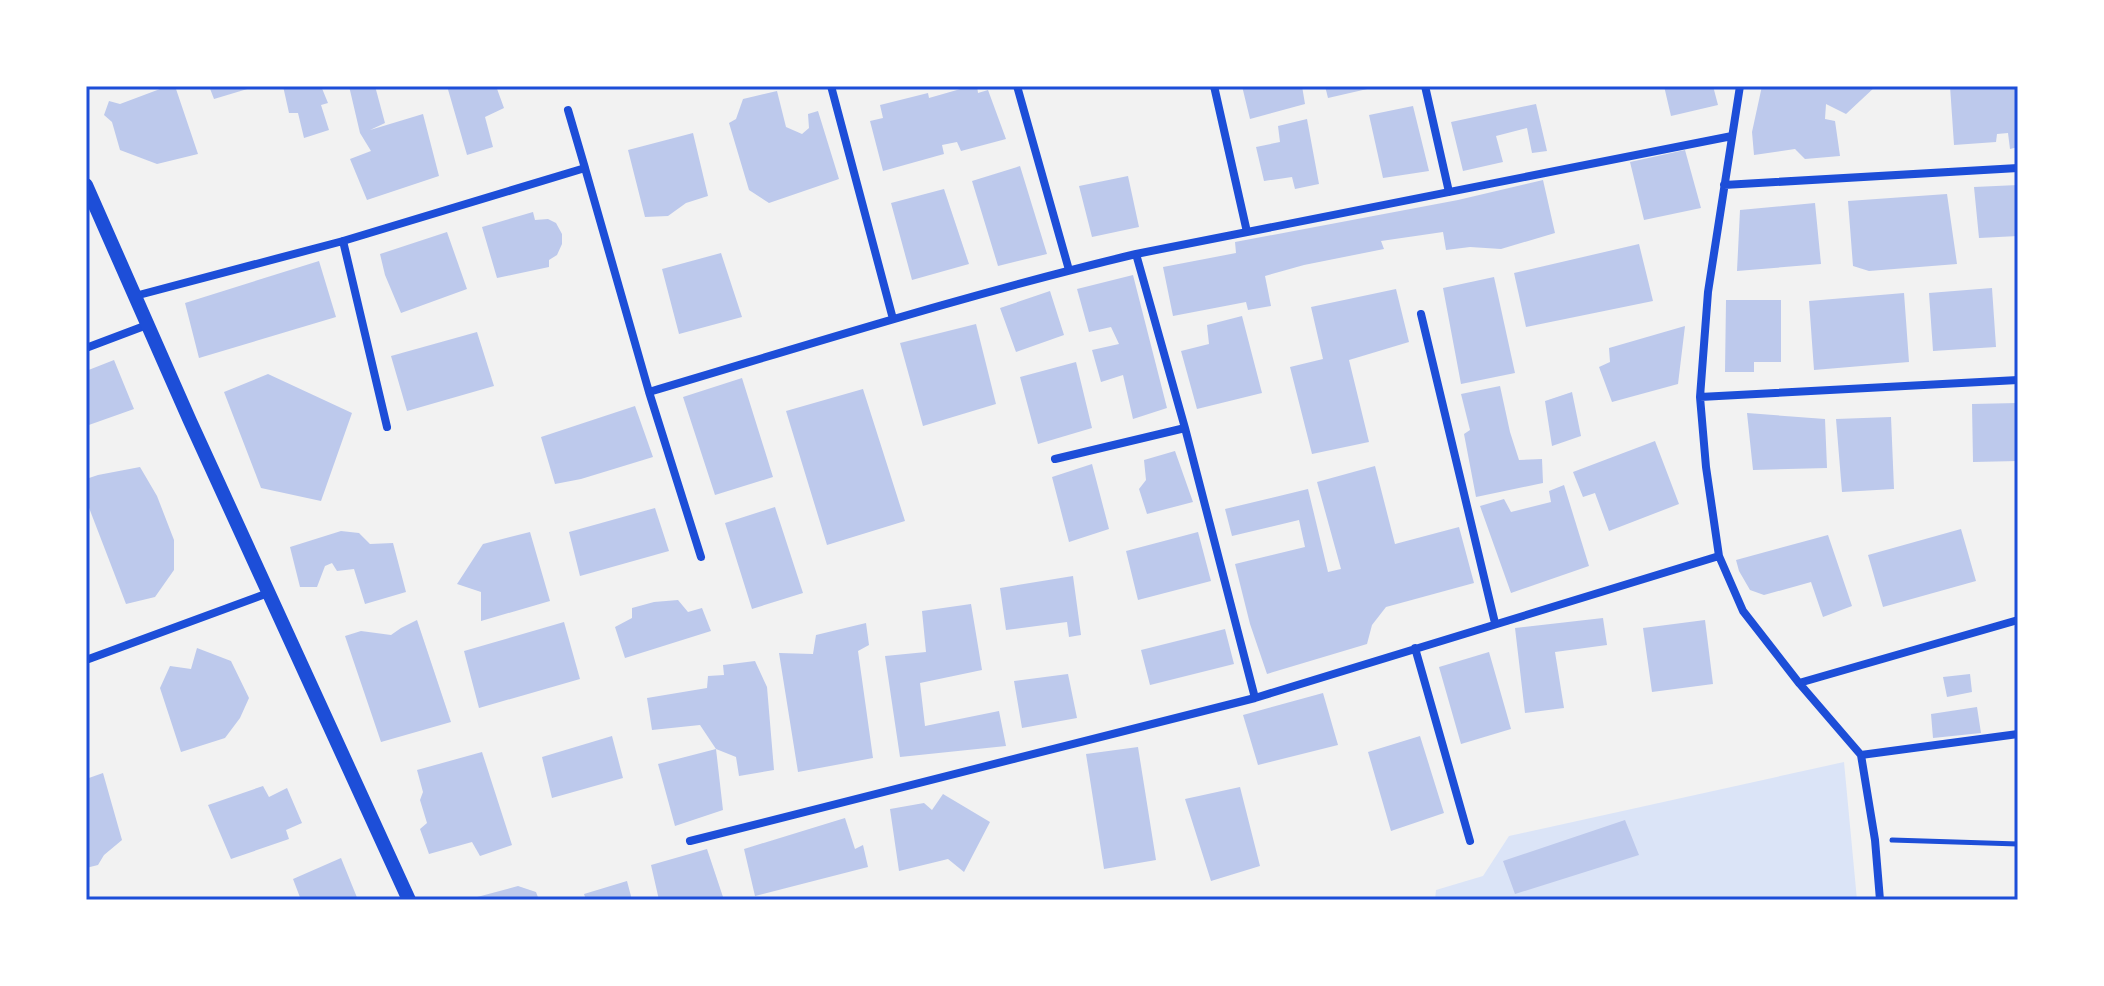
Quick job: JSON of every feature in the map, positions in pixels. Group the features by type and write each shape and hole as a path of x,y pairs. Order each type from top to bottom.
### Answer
{"street":[{"path":"831,86 893,319"},
{"path":"1017,86 1069,270"},
{"path":"1214,86 1247,232"},
{"path":"1425,86 1449,192"},
{"path":"1740,86 1708,292 1700,397 1719,556 1743,611 1861,755 1875,840 1880,900"},
{"path":"568,110 649,392 701,557"},
{"path":"649,392 893,319 1136,254 1732,136"},
{"path":"135,296 343,241 585,168"},
{"path":"1724,185 2018,168"},
{"path":"86,185 409,900"},
{"path":"343,241 387,427"},
{"path":"1136,254 1255,698"},
{"path":"1421,314 1495,623"},
{"path":"86,348 147,325"},
{"path":"1700,397 2018,380"},
{"path":"1055,459 1185,428"},
{"path":"690,841 1255,698 1719,556"},
{"path":"86,660 268,593"},
{"path":"1799,683 2018,620"},
{"path":"1415,648 1470,841"},
{"path":"1861,755 2018,734"}],"path":[{"path":"1875,840 2018,844"}],"shaded area":[{"path":"1844,762 1857,900 1435,900 1436,890 1483,876 1509,836"}],"building":[{"path":"175,86 198,154 157,164 120,150 112,122 104,115 109,101 120,104"},
{"path":"209,86 254,86 254,87 214,99"},
{"path":"283,86 321,86 328,103 321,105 329,130 304,138 298,113 289,113"},
{"path":"349,86 375,86 385,123 370,130 423,114 439,176 367,200 350,159 371,151 360,133"},
{"path":"447,86 496,86 504,108 485,117 493,147 467,155"},
{"path":"977,86 978,93 988,90 1006,139 961,151 957,142 942,145 944,154 883,171 870,121 883,118 880,105 928,93 929,98"},
{"path":"1242,86 1302,86 1305,104 1250,119"},
{"path":"1325,86 1376,86 1376,87 1328,98"},
{"path":"1664,86 1713,86 1718,105 1671,116"},
{"path":"1762,86 1876,86 1846,114 1826,104 1825,119 1835,121 1840,156 1805,159 1795,149 1754,155 1752,132"},
{"path":"1950,86 2018,86 2018,147 2010,149 2008,133 1997,134 1996,142 1954,145"},
{"path":"777,91 786,127 802,134 809,128 808,114 818,111 839,179 769,203 749,190 729,123 736,119 743,99"},
{"path":"1536,104 1547,151 1532,153 1527,128 1496,136 1503,162 1463,171 1451,122"},
{"path":"1413,106 1429,171 1383,178 1369,115"},
{"path":"1307,119 1319,184 1295,189 1292,177 1264,181 1256,147 1280,142 1278,126"},
{"path":"693,133 708,196 686,203 668,216 645,217 628,150"},
{"path":"1685,150 1701,208 1644,220 1630,162"},
{"path":"1020,166 1047,254 998,266 972,181"},
{"path":"1128,176 1139,227 1092,237 1079,186"},
{"path":"1543,180 1555,233 1501,249 1470,247 1446,250 1443,232 1381,241 1384,249 1265,276 1271,306 1248,310 1246,302 1173,316 1163,267 1236,253 1235,242 1458,200"},
{"path":"2018,185 2018,236 1979,238 1974,187"},
{"path":"944,189 969,264 912,280 891,203"},
{"path":"1947,194 1957,264 1869,271 1853,266 1848,201"},
{"path":"1815,203 1821,264 1737,271 1740,210"},
{"path":"533,212 535,220 548,219 556,223 562,234 557,255 549,260 549,267 497,278 482,227"},
{"path":"447,232 467,289 401,313 380,254"},
{"path":"1639,244 1653,301 1526,327 1514,273"},
{"path":"721,253 742,317 679,334 662,269"},
{"path":"319,261 336,317 199,358 185,303"},
{"path":"1133,275 1167,408 1133,419 1123,375 1101,382 1092,350 1119,344 1111,327 1089,332 1077,289"},
{"path":"1494,277 1515,373 1461,384 1443,288"},
{"path":"1992,288 1996,347 1933,351 1929,293"},
{"path":"1396,289 1409,342 1349,360 1369,442 1312,454 1290,367 1323,359 1311,307"},
{"path":"1050,291 1064,335 1016,352 1000,308"},
{"path":"1904,293 1909,362 1814,370 1809,301"},
{"path":"1726,300 1781,300 1781,362 1754,362 1754,372 1725,372"},
{"path":"1242,316 1262,393 1197,409 1181,351 1209,344 1207,325"},
{"path":"976,324 996,404 923,426 900,343"},
{"path":"1685,326 1678,384 1612,402 1599,367 1610,362 1609,348"},
{"path":"477,332 494,386 407,411 391,356"},
{"path":"114,360 134,409 86,426 86,371"},
{"path":"1076,362 1092,428 1038,444 1020,377"},
{"path":"268,374 352,413 321,501 261,488 224,392"},
{"path":"742,378 773,477 715,495 683,397"},
{"path":"1500,386 1519,460 1542,459 1543,483 1476,497 1464,434 1470,430 1461,394"},
{"path":"863,389 905,521 827,545 786,411"},
{"path":"1572,392 1581,436 1552,446 1545,401"},
{"path":"2018,403 2018,461 1973,462 1972,404"},
{"path":"635,406 653,457 555,484 541,437"},
{"path":"1747,413 1825,419 1827,468 1753,470"},
{"path":"1891,417 1894,489 1842,492 1836,419"},
{"path":"1655,441 1679,504 1609,531 1595,493 1583,497 1573,472"},
{"path":"1175,451 1193,502 1147,514 1139,489 1146,480 1144,460"},
{"path":"1092,464 1109,529 1069,542 1052,477"},
{"path":"1375,466 1395,544 1459,527 1474,583 1386,607 1372,625 1367,644 1267,674 1235,564 1305,547 1299,520 1232,536 1225,509 1308,489 1328,572 1341,569 1317,482"},
{"path":"140,467 157,496 174,540 174,570 155,597 126,604 86,500 86,479"},
{"path":"1564,485 1589,566 1511,593 1480,506 1504,499 1511,512 1551,502 1549,491"},
{"path":"775,507 803,593 752,609 725,523"},
{"path":"655,508 669,551 580,576 569,532"},
{"path":"1961,529 1976,581 1883,607 1868,555"},
{"path":"341,531 359,533 370,544 393,543 406,592 365,604 354,569 337,571 332,563 325,566 317,587 300,587 290,547"},
{"path":"530,532 550,601 481,621 481,592 457,584 483,544"},
{"path":"1198,532 1211,581 1138,600 1126,551"},
{"path":"1828,535 1852,606 1823,617 1811,582 1764,595 1750,590 1739,571 1736,560"},
{"path":"1073,576 1081,635 1069,637 1067,622 1006,630 1000,588"},
{"path":"678,600 688,612 702,608 711,631 625,658 615,627 632,618 632,608"},
{"path":"971,604 982,670 920,683 925,726 999,711 1006,746 900,757 885,656 926,652 922,611"},
{"path":"1603,618 1607,645 1555,652 1564,708 1525,713 1515,628"},
{"path":"417,620 451,722 381,742 345,636 361,631 391,635"},
{"path":"1705,620 1713,684 1652,692 1643,628"},
{"path":"564,622 580,679 479,708 464,651"},
{"path":"866,623 869,645 858,651 873,758 798,772 779,653 813,654 816,635"},
{"path":"1225,629 1234,664 1150,685 1141,650"},
{"path":"197,648 231,661 249,698 240,718 225,738 181,752 160,688 170,666 191,669"},
{"path":"1489,652 1511,729 1461,744 1439,667"},
{"path":"755,661 767,687 774,770 739,776 736,757 716,749 700,725 652,730 647,698 707,688 708,676 724,675 723,665"},
{"path":"1068,674 1077,718 1022,728 1014,681"},
{"path":"1970,674 1972,692 1947,697 1943,677"},
{"path":"1323,693 1338,745 1258,765 1243,715"},
{"path":"1977,707 1981,733 1933,738 1931,714"},
{"path":"612,736 623,778 552,798 542,757"},
{"path":"1420,736 1444,813 1391,831 1368,752"},
{"path":"1138,747 1156,860 1104,869 1086,754"},
{"path":"716,749 723,810 675,826 658,764"},
{"path":"482,752 512,845 480,856 472,842 429,854 420,829 427,823 420,800 423,792 417,770"},
{"path":"103,773 122,840 104,855 98,865 86,868 86,779"},
{"path":"263,786 269,797 287,788 302,823 286,830 289,839 231,859 208,805"},
{"path":"1240,787 1260,866 1211,881 1185,799"},
{"path":"943,794 990,822 964,872 948,859 899,871 890,809 924,803 932,810"},
{"path":"845,818 855,849 863,845 868,867 755,896 744,849"},
{"path":"1625,820 1639,855 1515,894 1503,861"},
{"path":"707,849 724,900 659,900 651,865"},
{"path":"341,858 358,900 301,900 293,879"},
{"path":"627,881 632,900 586,900 584,894"},
{"path":"518,886 536,892 539,900 466,900"}]}
